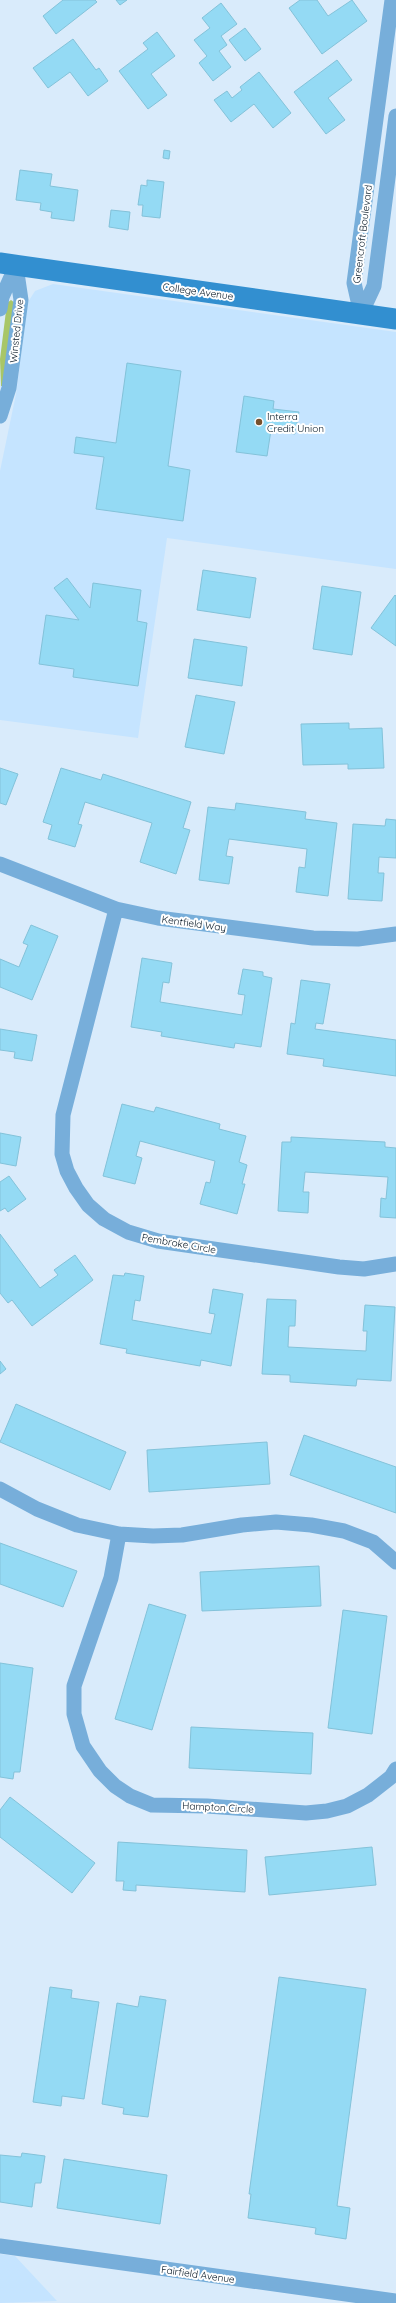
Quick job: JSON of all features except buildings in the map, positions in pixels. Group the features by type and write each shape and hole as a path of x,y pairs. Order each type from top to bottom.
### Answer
{"main road":[{"name":"College Avenue","path":"8,265 396,319"}],"street":[{"name":"Greencroft Boulevard","path":"361,314 354,283 392,0"},
{"name":"Greencroft Boulevard","path":"361,314 374,286 396,116"},
{"name":"Winsted Drive","path":"0,309 8,265"},
{"name":"Winsted Drive","path":"0,416 9,388 21,300 8,265"},
{"name":"Kentfield Way","path":"0,864 116,909 158,918 313,938 358,939 396,934"},
{"name":"Pembroke Circle","path":"116,909 68,1087 62,1122 62,1154 67,1171 88,1205 104,1220 128,1232 158,1241 340,1267 364,1269 396,1264"},
{"path":"0,1479 5,1491 37,1509 77,1524 120,1534 153,1536 182,1535 276,1522 311,1525 344,1531 373,1542 396,1562"},
{"name":"Hampton Circle","path":"120,1534 111,1578 74,1686 74,1714 83,1746 100,1771 114,1786 130,1796 152,1804 207,1806 306,1813 327,1811 347,1806 368,1795 391,1777 396,1769"},
{"name":"Fairfield Avenue","path":"0,2246 396,2301"}],"shaded area":[{"path":"53,284 396,332 396,569 167,538 138,738 0,720 0,471 16,394 28,302 35,291"},
{"path":"0,2254 15,2256 57,2301 0,2303"}],"green space":[{"path":"11,300 15,303 3,386 1,386 0,359 7,303"}],"place":[{"name":"Interra Credit Union","path":"259,422"}]}
